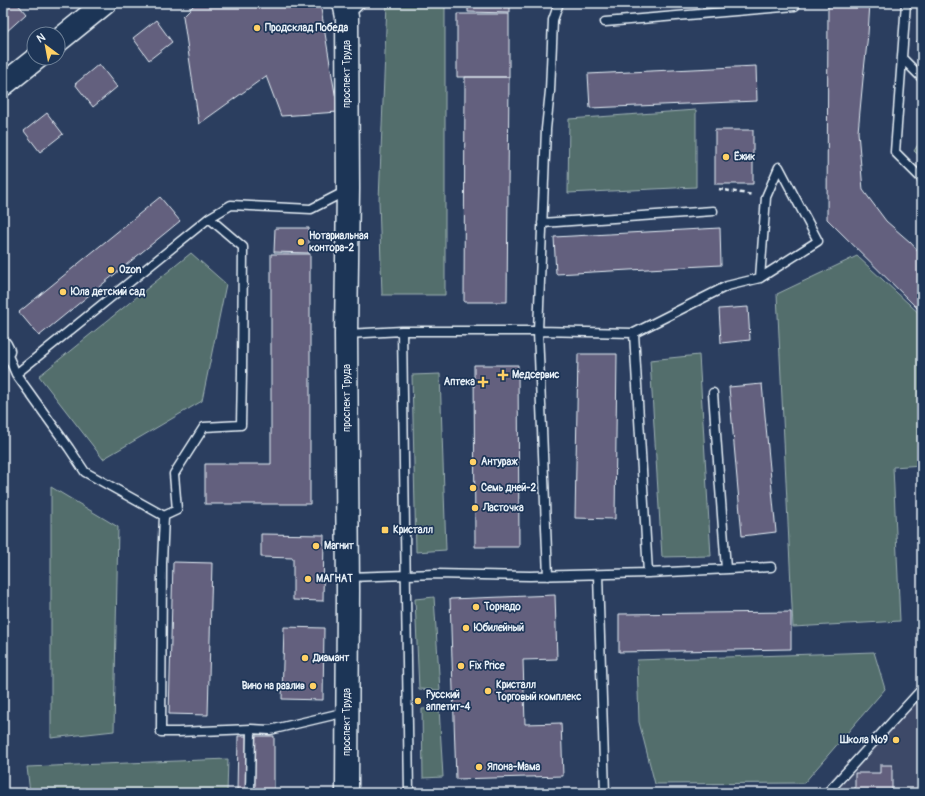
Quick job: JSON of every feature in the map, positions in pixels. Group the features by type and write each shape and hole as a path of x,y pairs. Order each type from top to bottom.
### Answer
{"street":[{"path":"66,35 105,3"},
{"name":"проспект Труда","path":"347,793 346,334 351,8"},
{"path":"3,86 27,66"}],"lane":[{"path":"548,576 538,331 546,129 550,91 553,20 559,3"},
{"path":"605,22 794,6 792,3"},
{"path":"906,3 896,152 922,179"},
{"path":"902,58 922,78"},
{"path":"346,334 402,331 634,333 727,286 760,278 818,241 779,167 766,197 760,278"},
{"path":"16,374 209,218 231,205 311,209 348,189"},
{"path":"542,223 713,211"},
{"path":"164,516 177,510 174,474 204,427 241,424 243,247 209,218"},
{"path":"402,331 409,793"},
{"path":"634,333 648,573"},
{"path":"4,350 16,374 85,472 164,516"},
{"path":"713,394 726,569"},
{"path":"164,516 162,563 161,732 251,728 270,730 347,712"},
{"path":"347,577 436,574 548,576 598,575 771,567"},
{"path":"598,575 605,793"},
{"path":"827,793 922,689"},
{"path":"250,793 251,728"}],"path":[{"path":"719,189 766,197"}],"shaded area":[{"name":"Школа №9","path":"922,700 922,793 830,793 831,779 907,701"}],"green space":[{"path":"387,3 455,3 445,7 445,295 382,295 379,200"},
{"path":"696,110 696,187 568,193 569,119"},
{"path":"922,138 922,158 914,151"},
{"path":"191,253 226,284 202,401 103,459 39,376"},
{"path":"857,256 922,316 922,465 893,467 900,621 793,627 777,294"},
{"path":"699,355 711,556 662,557 650,360"},
{"path":"440,374 446,550 416,552 412,375"},
{"path":"51,487 118,527 114,731 51,738"},
{"path":"434,597 440,690 419,689 415,599"},
{"path":"874,652 885,689 804,783 655,784 639,722 637,660"},
{"path":"439,708 443,777 423,778 422,709"},
{"path":"228,759 227,793 30,793 27,767"}],"building":[{"path":"3,3 17,3 26,14 5,33 3,31"},
{"path":"196,3 320,3 338,112 281,116 266,76 199,124 183,16"},
{"path":"468,3 510,3 510,13 468,12"},
{"path":"828,3 870,3 858,132 863,190 886,221 910,242 922,255 922,313 827,219"},
{"path":"457,14 509,14 509,77 457,77"},
{"path":"156,20 172,42 149,60 133,38"},
{"path":"922,36 922,47 916,42"},
{"path":"99,64 117,87 93,107 75,84"},
{"path":"756,66 757,101 590,108 588,74"},
{"path":"465,77 509,77 507,302 464,302"},
{"path":"47,113 63,134 40,152 24,131"},
{"path":"715,130 753,130 753,184 715,184"},
{"path":"160,197 180,221 39,336 19,312"},
{"path":"275,228 309,228 309,253 274,252"},
{"path":"720,228 721,265 556,274 554,237"},
{"path":"271,254 310,254 310,504 205,504 205,464 271,464"},
{"path":"748,307 750,340 721,343 719,309"},
{"path":"578,354 617,354 615,519 575,518"},
{"path":"474,365 518,365 519,547 475,547"},
{"path":"762,384 776,532 742,536 729,387"},
{"name":"МАГНАТ","path":"261,534 324,535 323,601 293,600 293,558 261,557"},
{"path":"173,562 212,563 208,715 169,714"},
{"name":"Кристалл Торговый комплекс","path":"555,595 557,659 523,660 525,724 561,723 563,776 456,779 450,599"},
{"path":"791,612 791,649 619,652 619,614"},
{"path":"284,627 324,628 323,700 282,699"},
{"path":"238,736 274,736 274,793 237,793"},
{"path":"880,765 892,765 892,793 855,793 855,773 880,773"}],"place":[{"name":"Продсклад Победа","path":"257,28"},
{"name":"Ёжик","path":"726,157"},
{"name":"Нотариальная контора-2","path":"301,242"},
{"name":"Ozon","path":"111,270"},
{"name":"Юла детский сад","path":"63,292"},
{"name":"Медсервис","path":"503,375"},
{"name":"Аптека","path":"483,382"},
{"name":"Антураж","path":"473,462"},
{"name":"Семь дней-2","path":"473,488"},
{"name":"Ласточка","path":"475,508"},
{"name":"Кристалл","path":"385,530"},
{"name":"Магнит","path":"316,546"},
{"name":"МАГНАТ","path":"308,579"},
{"name":"Торнадо","path":"476,607"},
{"name":"Юбилейный","path":"466,628"},
{"name":"Диамант","path":"305,658"},
{"name":"Fix Price","path":"461,666"},
{"name":"Вино на разлив","path":"313,686"},
{"name":"Кристалл Торговый комплекс","path":"488,691"},
{"name":"Русский аппетит-4","path":"418,701"},
{"name":"Школа №9","path":"896,740"},
{"name":"Япона-Мама","path":"479,767"}]}
